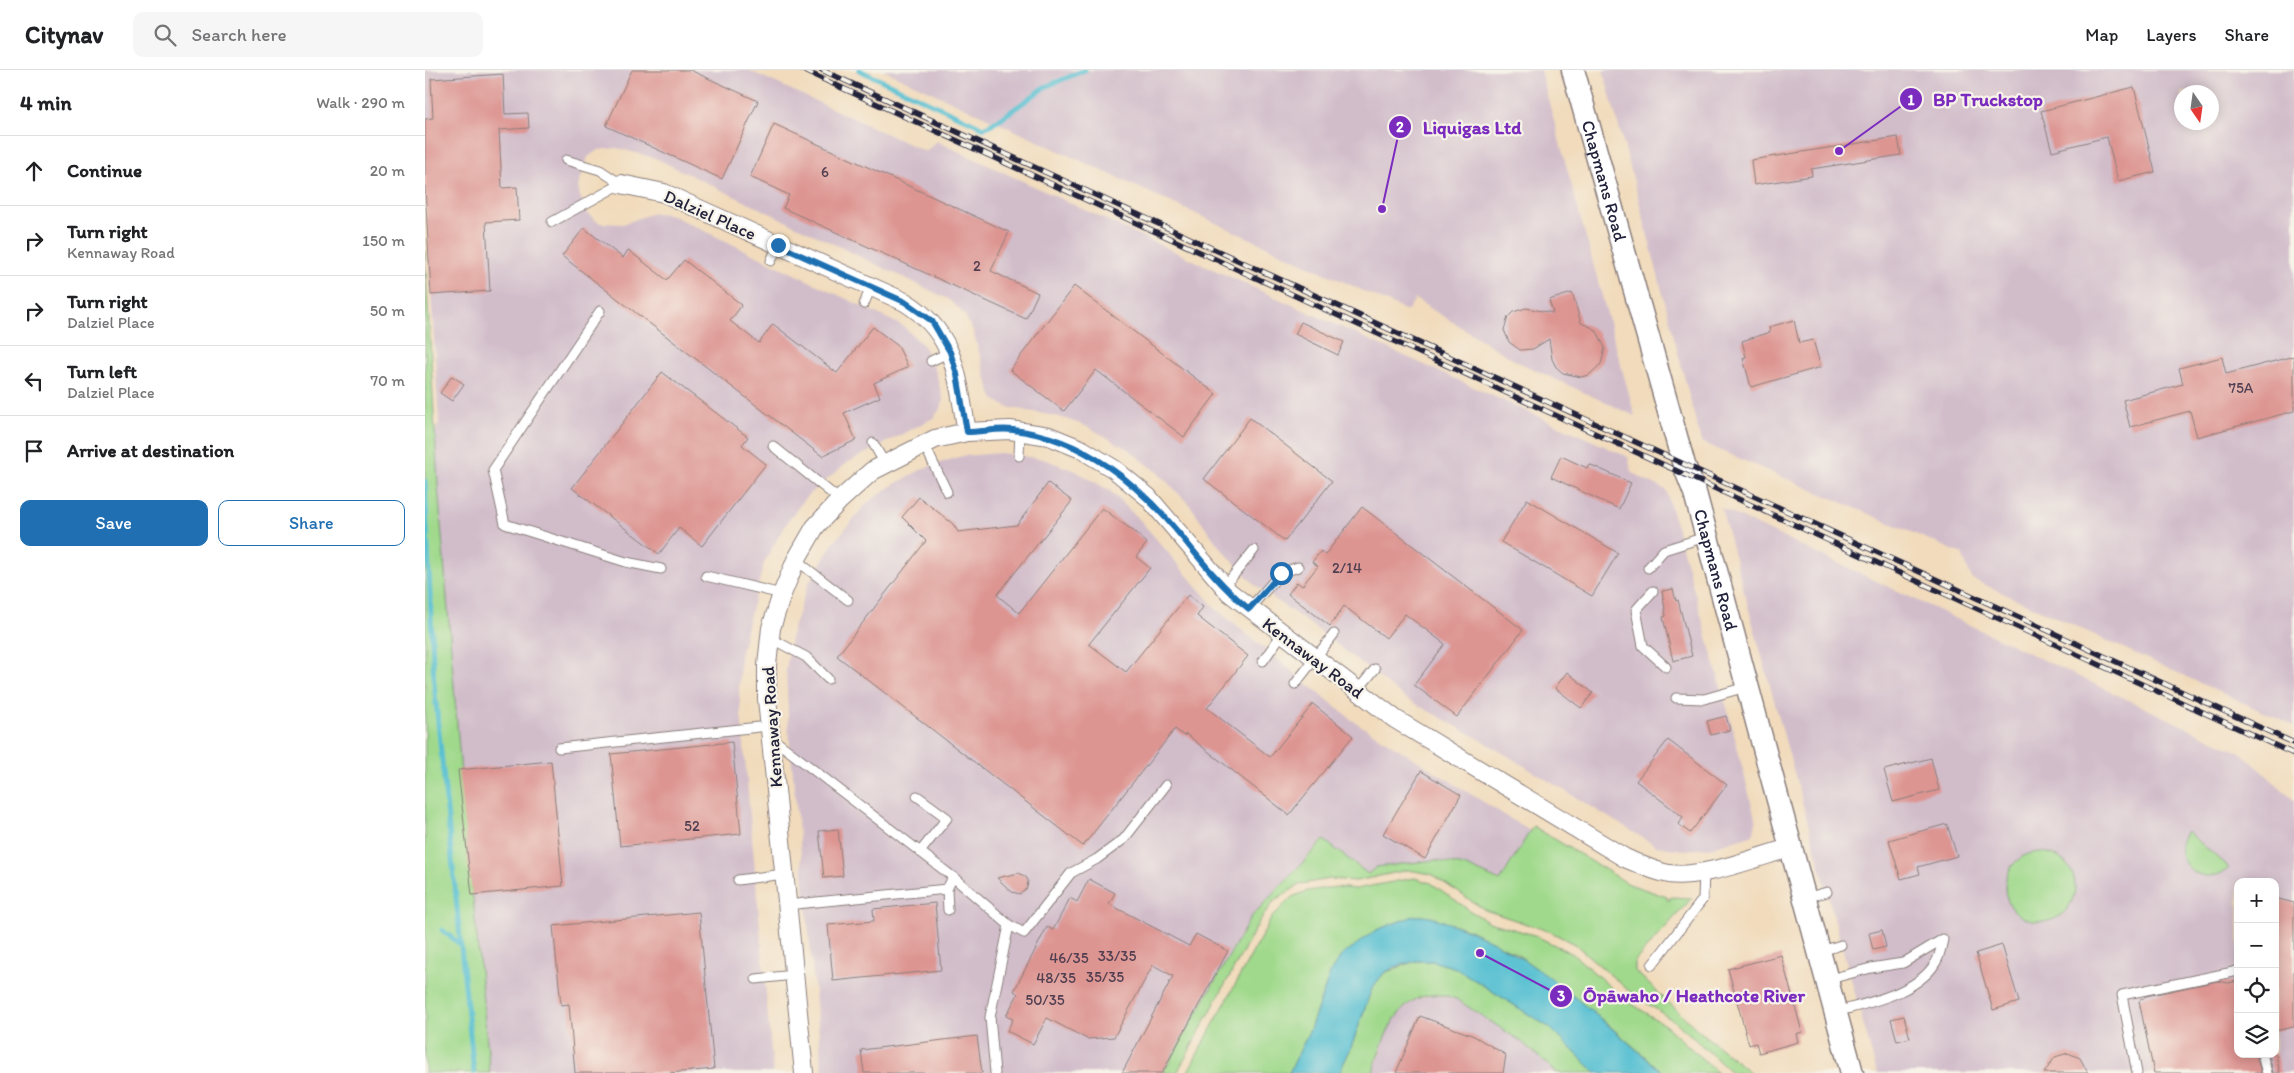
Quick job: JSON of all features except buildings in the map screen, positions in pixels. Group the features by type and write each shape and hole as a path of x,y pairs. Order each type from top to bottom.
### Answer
{"street":[{"name":"Chapmans Road","path":"1573,70 1705,537 1852,1073"},
{"name":"Dalziel Place","path":"621,184 664,193 871,287 921,312 932,321 950,352 957,374 967,432"},
{"name":"Kennaway Road","path":"804,1073 769,731 767,665 770,638 781,594 796,560 815,527 840,500 873,471 935,439 967,432 1020,431 1049,436 1081,449 1114,469 1148,497 1224,587 1249,609 1395,719 1625,858 1669,874 1686,875 1704,872 1790,848"}],"lane":[{"path":"552,222 621,184 600,170 566,160"},
{"path":"771,261 778,245"},
{"path":"864,304 871,287"},
{"path":"600,311 493,470 505,524 626,562 661,569"},
{"path":"931,361 950,352"},
{"path":"1019,456 1020,431"},
{"path":"873,443 885,464"},
{"path":"924,444 947,492"},
{"path":"773,446 840,500"},
{"path":"1648,568 1663,550 1705,537"},
{"path":"1224,587 1255,550"},
{"path":"796,560 848,600"},
{"path":"1249,609 1281,573 1298,567"},
{"path":"706,576 781,594"},
{"path":"1653,591 1636,610 1643,646 1665,666"},
{"path":"1263,661 1282,634"},
{"path":"1295,684 1334,634"},
{"path":"770,638 806,656 828,679"},
{"path":"1357,691 1375,668"},
{"path":"1676,698 1704,699 1746,687"},
{"path":"559,748 769,731 953,877 1009,925 1025,933 1071,873 1097,859 1124,839 1166,784"},
{"path":"917,796 947,818 920,852"},
{"path":"1652,965 1703,899 1704,872"},
{"path":"738,880 784,874"},
{"path":"948,910 947,889 953,877"},
{"path":"786,905 947,889"},
{"path":"1803,899 1827,892"},
{"path":"995,1073 990,1017 1009,925"},
{"path":"1826,980 1871,968 1903,963 1943,939 1937,960 1913,984 1888,997 1835,1012"},
{"path":"1818,952 1841,945"},
{"path":"2137,1073 2122,995 2234,971"},
{"path":"756,979 794,975"},
{"path":"2263,1058 2267,1073"}],"shaded area":[{"path":"425,70 748,70 926,152 936,141 1184,256 1628,457 1632,473 1666,490 1733,730 1756,822 1754,832 1752,835 1709,848 1683,850 1656,846 1483,741 1405,698 1321,632 1255,585 1218,545 1190,505 1157,472 1128,449 1088,427 1060,417 1007,407 995,400 991,394 973,331 964,314 948,299 655,158 617,148 598,150 588,157 578,187 587,213 595,220 600,223 623,224 653,213 669,214 903,326 923,345 936,372 943,400 941,408 933,418 847,463 805,498 782,530 764,563 748,622 740,656 739,691 773,1073 490,1073 461,774 434,435 439,423 425,188"},
{"path":"883,70 1540,70 1635,416 1516,361 1415,299 1407,311"},
{"path":"1603,70 2294,70 2294,726 1972,579 1962,554 1701,442 1632,174"},
{"path":"1001,453 1043,459 1076,471 1110,491 1140,520 1216,609 1352,720 1530,831 1501,881 1469,867 1435,860 1376,867 1368,874 1323,840 1251,917 1163,1073 823,1073 789,735 786,670 792,631 809,582 834,542 867,503 891,486 924,468 962,456"},
{"path":"1721,508 2243,754 2294,800 2294,1073 1877,1073"},
{"path":"1433,995 1456,999 1522,1042 1557,1073 1373,1073 1387,1032 1399,1011 1417,999"}],"green space":[{"path":"425,251 438,486 461,774 490,1073 425,1073"},
{"path":"1533,826 1629,884 1667,897 1667,900 1670,900 1670,897 1692,898 1635,961 1635,971 1698,1030 1751,1073 1732,1073 1678,1024 1629,991 1576,945 1551,932 1485,910 1431,874 1408,870 1356,881 1329,879 1301,884 1275,900 1259,922 1177,1073 1163,1073 1251,917 1324,840 1368,874 1376,867 1435,860 1469,867 1500,881"},
{"path":"2187,831 2229,868 2219,874 2208,876 2198,874 2190,869 2184,862 2181,852 2182,842"},
{"path":"2033,852 2047,852 2060,857 2070,867 2075,880 2075,894 2070,907 2060,917 2047,922 2033,922 2020,917 2010,907 2005,894 2005,880 2010,867 2020,857"},
{"path":"1414,878 1431,883 1489,922 1534,935 1573,954 1623,998 1666,1026 1718,1073 1664,1073 1605,1022 1517,954 1470,930 1431,917 1414,916 1376,930 1341,956 1331,971 1309,1032 1289,1073 1187,1073 1272,917 1292,897 1307,891 1336,887 1355,889"},
{"path":"1415,961 1432,961 1456,968 1550,1028 1596,1073 1557,1073 1522,1042 1456,999 1438,995 1423,997 1410,1003 1399,1014 1383,1042 1373,1073 1339,1073 1351,1048 1372,988 1384,973"}],"water":[{"path":"1414,916 1430,917 1454,925 1483,937 1511,952 1565,989 1664,1073 1596,1073 1550,1028 1456,968 1432,961 1416,961 1395,967 1384,973 1372,988 1351,1048 1339,1073 1289,1073 1309,1032 1331,971 1341,956 1376,930"}],"waterway":[{"path":"859,70 984,128 999,120 1045,87 1085,70"},
{"path":"425,481 434,683 474,1073"},
{"path":"442,930 460,944"}],"railway":[{"path":"803,70 2294,754"},
{"path":"822,70 2294,743"}],"place":[{"name":"BP Truckstop","path":"1839,151"},
{"name":"Liquigas Ltd","path":"1382,209"},
{"name":"Ōpāwaho / Heathcote River","path":"1480,953"}],"route":[{"path":"778,245 905,302 932,321 950,352 957,374 967,432 1010,430 1049,436 1081,449 1114,469 1148,497 1207,568 1229,592 1249,609 1281,573"}]}
